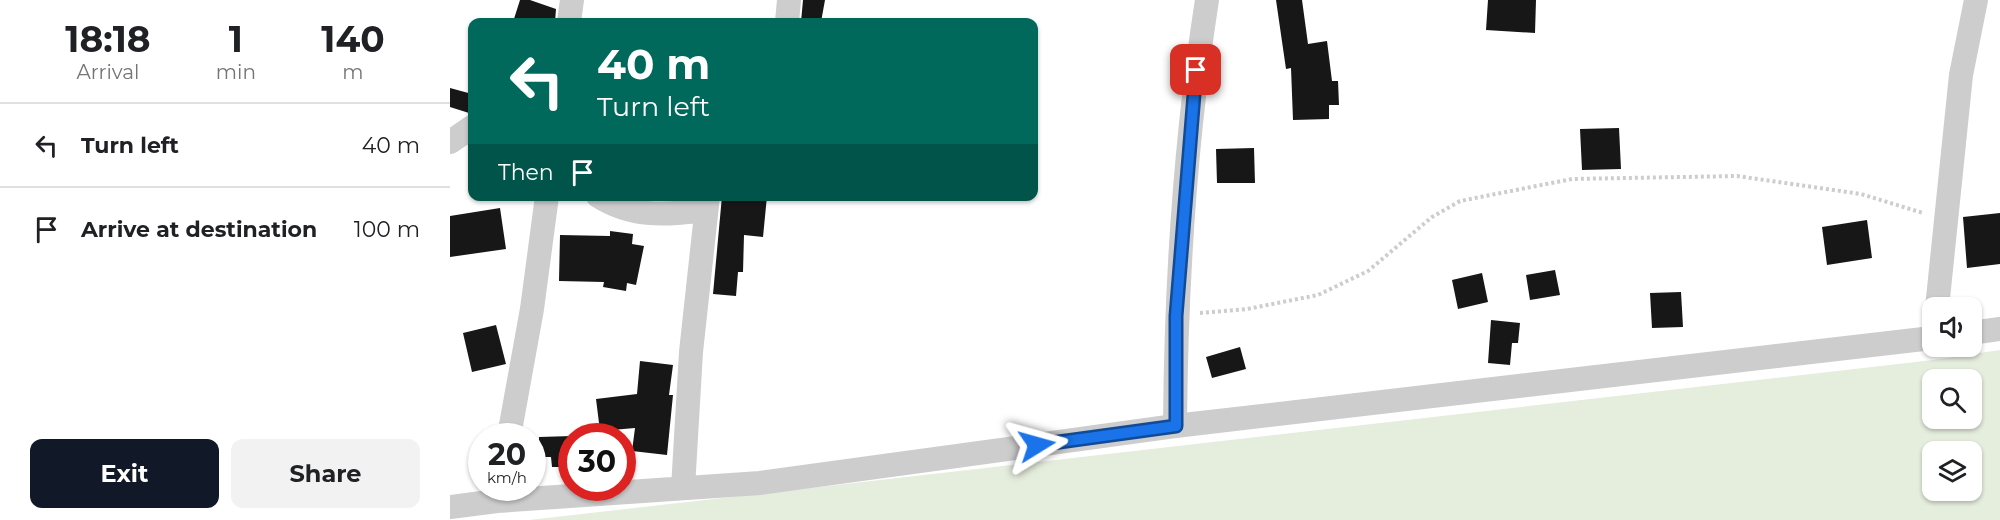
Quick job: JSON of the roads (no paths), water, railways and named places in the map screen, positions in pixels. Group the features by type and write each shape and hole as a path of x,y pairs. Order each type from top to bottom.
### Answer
{"street":[{"path":"570,18 572,0"},
{"path":"787,18 789,0"},
{"path":"1176,426 1176,316 1196,70 1207,0"},
{"path":"1938,297 1961,75 1976,0"},
{"path":"450,142 468,130"},
{"path":"511,423 532,309 546,201"},
{"path":"606,201 641,214 671,215 707,203 691,352 683,488"},
{"path":"1982,331 2000,329"},
{"path":"546,492 760,483 1176,426 1922,339"},
{"path":"450,507 473,501"}]}
